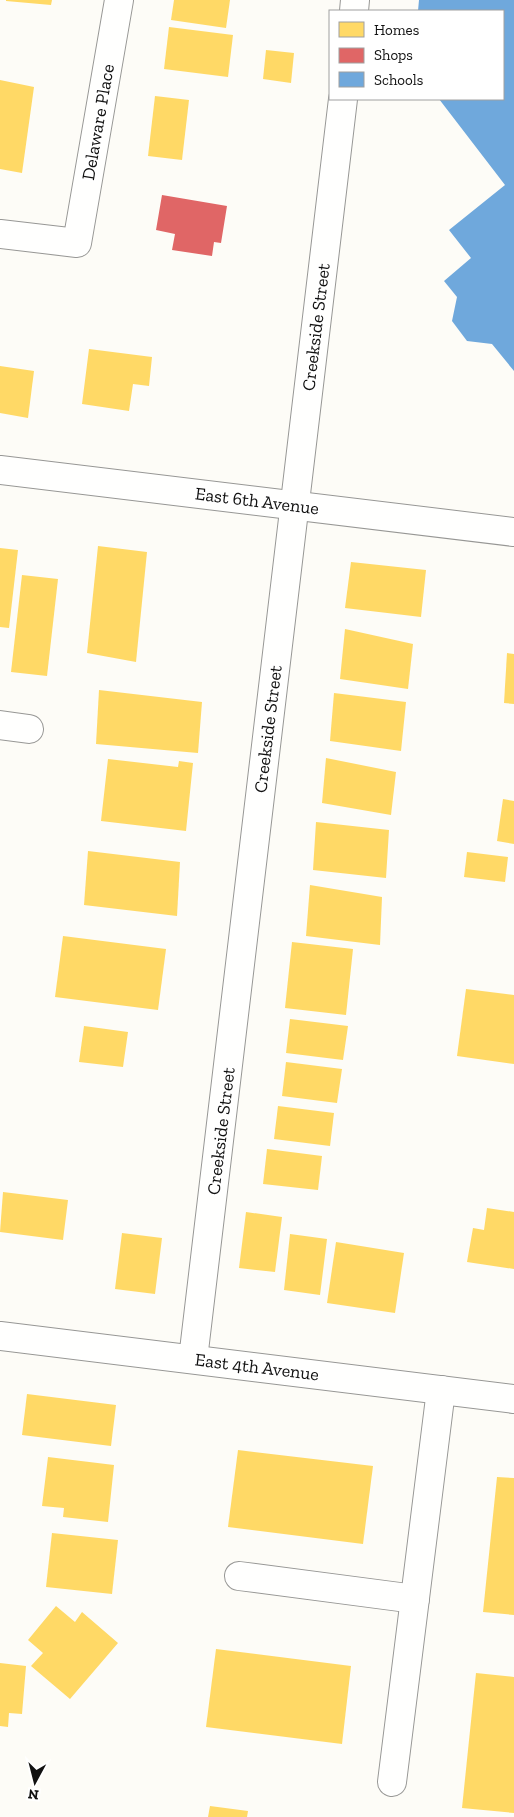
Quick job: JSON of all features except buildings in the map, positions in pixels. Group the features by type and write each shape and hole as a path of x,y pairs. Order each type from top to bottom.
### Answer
{"street":[{"name":"Delaware Place","path":"0,234 77,243 119,0"},
{"name":"Creekside Street","path":"193,1359 344,100"},
{"name":"East 6th Avenue","path":"0,470 514,532"},
{"path":"0,726 29,728"},
{"name":"East 4th Avenue","path":"0,1336 514,1399"},
{"path":"392,1782 441,1390"},
{"path":"239,1576 415,1599"}]}
